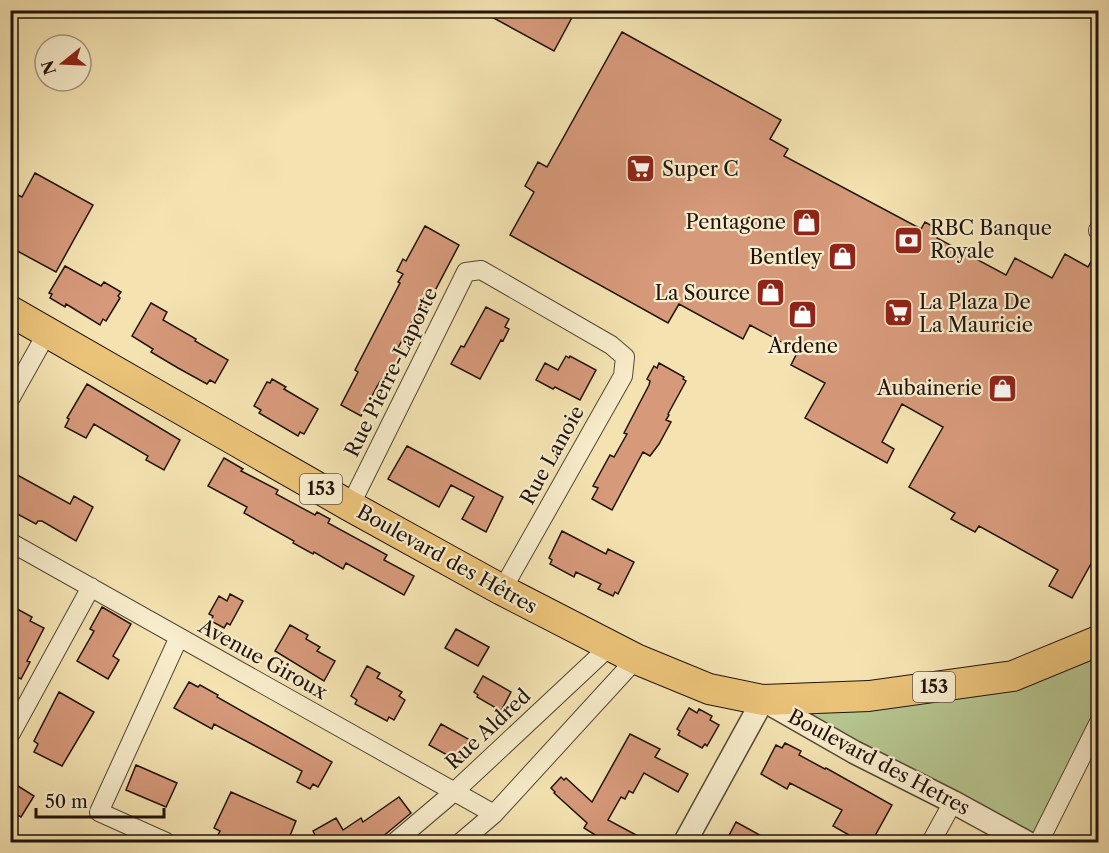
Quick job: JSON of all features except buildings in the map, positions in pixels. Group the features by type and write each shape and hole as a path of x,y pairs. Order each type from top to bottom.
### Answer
{"main road":[{"name":"Boulevard des Hêtres","path":"10,311 350,506 502,590 623,652"},
{"name":"153","path":"623,652 709,689 763,700 869,696 1013,676 1098,641"}],"street":[{"name":"Rue Pierre-Laporte","path":"350,506 466,272 481,270 611,345"},
{"path":"10,399 48,331"},
{"name":"Rue Lanoie","path":"502,590 623,376 625,357 611,345"},
{"name":"Avenue Giroux","path":"10,542 494,814"},
{"path":"10,735 91,587"},
{"path":"166,843 99,812 179,637"},
{"path":"461,843 494,814 623,652"},
{"name":"Rue Aldred","path":"395,843 623,652"},
{"path":"685,843 763,700"},
{"name":"Boulevard des Hetres","path":"763,700 854,752 953,802 1026,843"},
{"path":"1039,843 1098,724"},
{"path":"931,843 953,802"}],"green space":[{"path":"1098,641 1098,728 1039,842 763,700 869,696"}],"place":[{"name":"Super C","path":"641,169"},
{"name":"Pentagone","path":"807,222"},
{"name":"RBC Banque Royale","path":"909,240"},
{"name":"Bentley","path":"843,257"},
{"name":"La Source","path":"771,293"},
{"name":"La Plaza De La Mauricie","path":"898,313"},
{"name":"Ardene","path":"803,315"},
{"name":"Aubainerie","path":"1003,388"}]}
